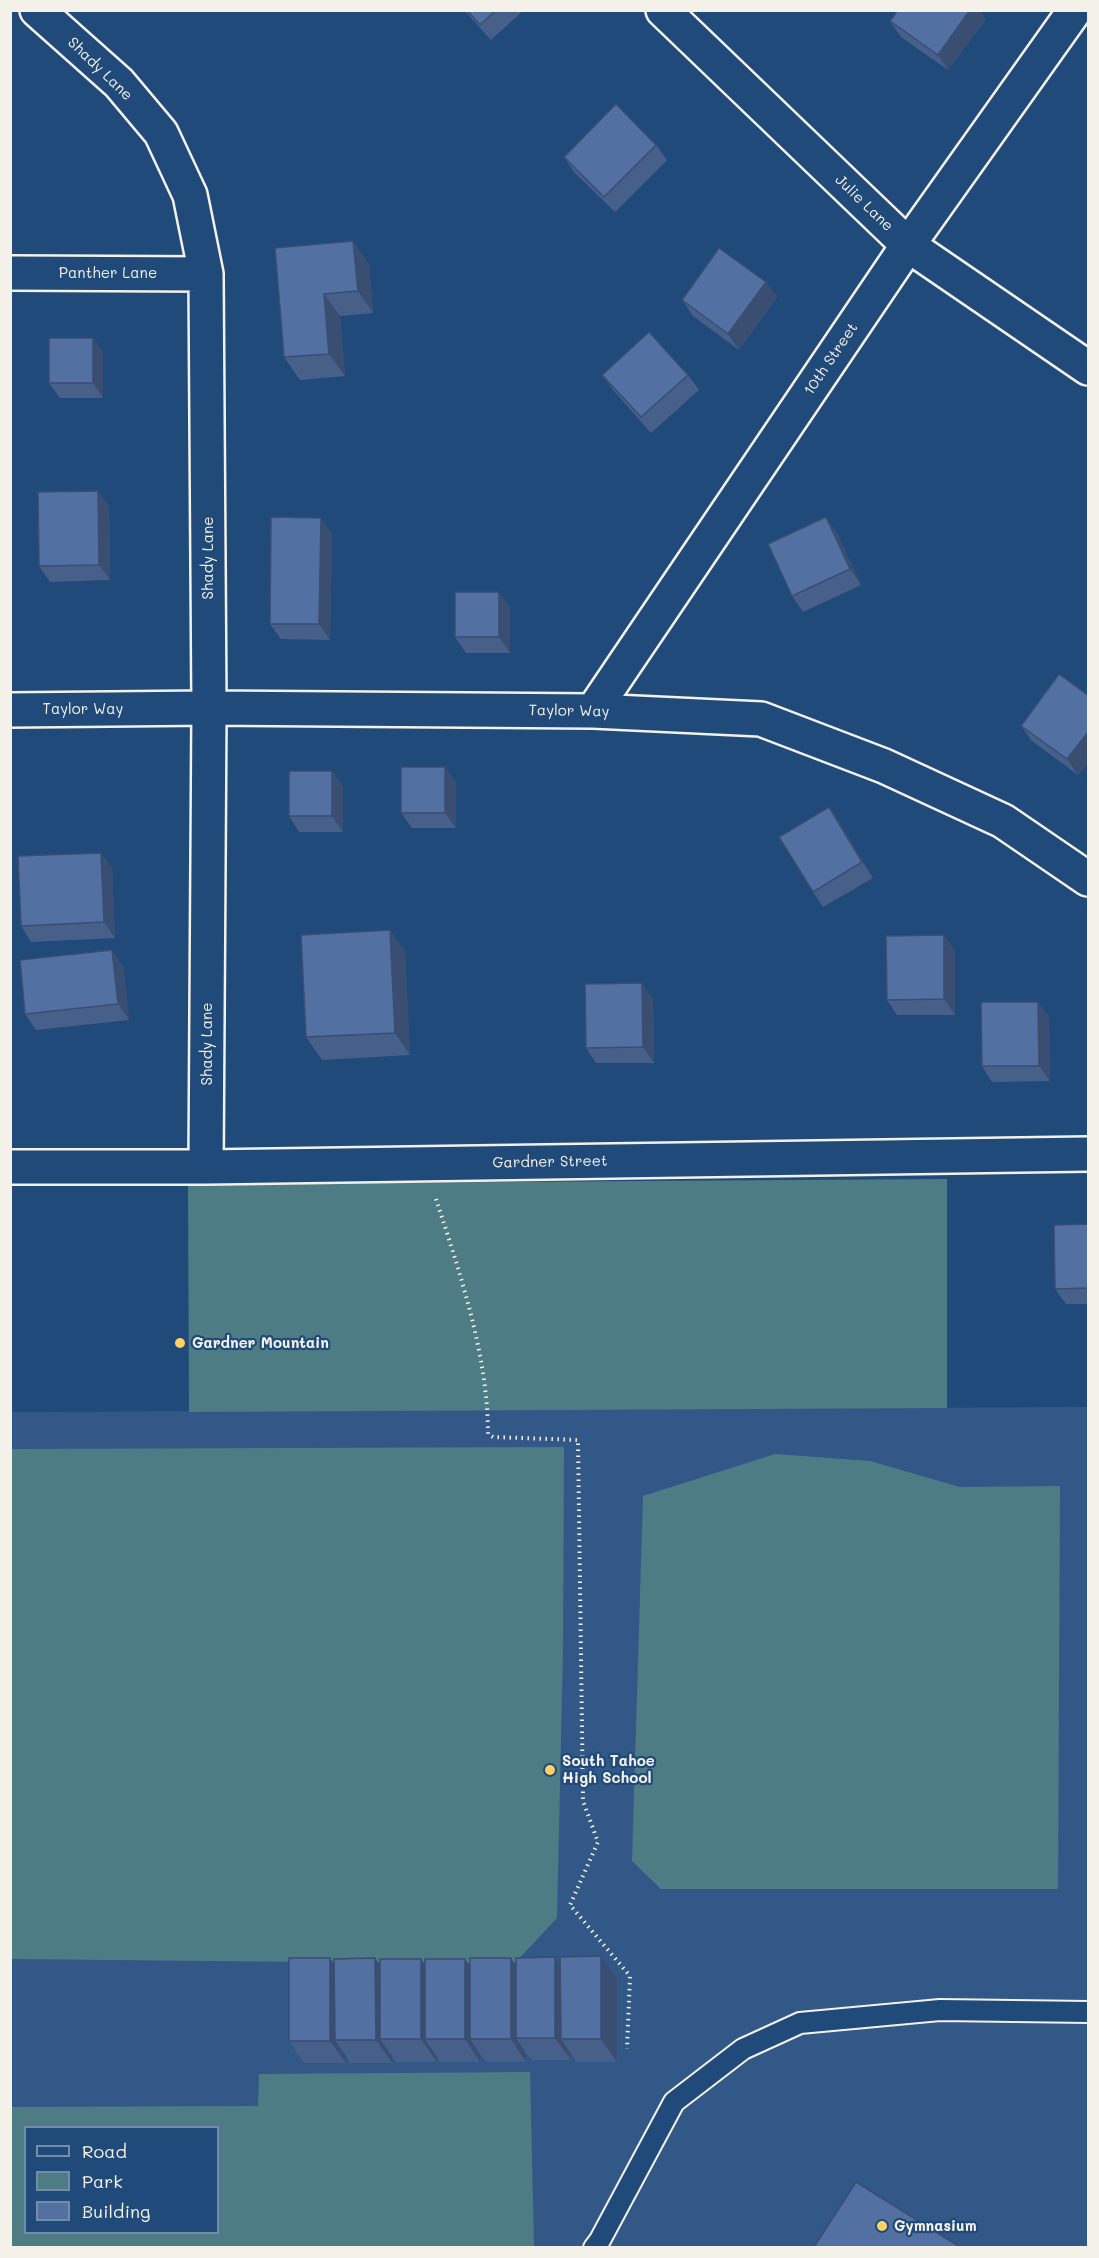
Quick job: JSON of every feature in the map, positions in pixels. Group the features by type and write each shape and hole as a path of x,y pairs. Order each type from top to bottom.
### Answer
{"street":[{"name":"Shady Lane","path":"37,10 119,83 161,132 190,195 206,274 209,708 206,1167"},
{"name":"Julie Lane","path":"663,10 908,245 1089,368"},
{"name":"10th Street","path":"592,711 908,245 1075,10"},
{"name":"Panther Lane","path":"10,273 206,274"},
{"name":"Taylor Way","path":"10,710 209,708 592,711 761,719 884,766 1003,821 1089,879"},
{"name":"Gardner Street","path":"10,1167 206,1167 1089,1154"}],"lane":[{"path":"594,2247 600,2240 674,2102 742,2049 800,2023 940,2010 1089,2012"}],"path":[{"path":"425,1164 467,1294 488,1399 488,1434 493,1437 578,1440 583,1801 598,1842 570,1905 630,1976 627,2049"}],"shaded area":[{"name":"South Tahoe High School","path":"1088,1407 1088,2247 11,2247 10,1412"}],"green space":[{"path":"947,1179 947,1408 189,1412 188,1184"},
{"path":"564,1447 563,1650 557,1918 514,1964 11,1959 11,1449"},
{"path":"775,1454 870,1461 960,1487 1060,1486 1058,1889 661,1889 632,1861 643,1496"},
{"path":"530,2072 534,2247 11,2247 11,2107 258,2106 259,2074"}],"building":[{"path":"467,10 496,10 480,25"},
{"path":"898,10 970,10 938,55 890,21"},
{"path":"616,104 656,145 604,197 564,157"},
{"path":"353,241 358,291 324,294 329,354 284,357 275,248"},
{"path":"719,248 766,282 728,334 682,300"},
{"path":"649,332 688,375 641,417 602,375"},
{"path":"49,338 93,338 93,383 49,383"},
{"path":"98,491 99,565 39,566 38,492"},
{"path":"271,517 321,518 319,624 270,624"},
{"path":"826,517 850,569 792,596 768,544"},
{"path":"455,592 499,592 499,637 455,637"},
{"path":"1059,674 1089,696 1089,731 1067,759 1021,726"},
{"path":"401,767 445,767 445,813 401,813"},
{"path":"289,771 332,771 332,816 289,816"},
{"path":"829,807 862,862 813,892 779,837"},
{"path":"101,853 104,922 21,926 18,856"},
{"path":"390,930 395,1033 306,1037 301,935"},
{"path":"944,935 944,999 887,1000 886,936"},
{"path":"112,950 118,1004 25,1014 20,960"},
{"path":"642,983 643,1047 586,1048 585,984"},
{"path":"981,1002 1038,1002 1039,1066 982,1066"},
{"path":"1089,1224 1089,1288 1055,1289 1054,1225"},
{"path":"601,1956 601,2039 561,2039 560,1957"},
{"path":"555,1957 555,2038 516,2038 516,1958"},
{"path":"289,1958 330,1958 330,2041 289,2041"},
{"path":"375,1958 376,2040 335,2040 334,1959"},
{"path":"470,1958 511,1958 511,2039 470,2039"},
{"path":"380,1959 421,1959 421,2039 380,2039"},
{"path":"425,1959 465,1959 465,2039 425,2039"},
{"path":"856,2182 960,2247 814,2247"}],"place":[{"name":"Gardner Mountain","path":"180,1343"},
{"name":"South Tahoe High School","path":"550,1770"},
{"name":"Gymnasium","path":"882,2226"}]}
